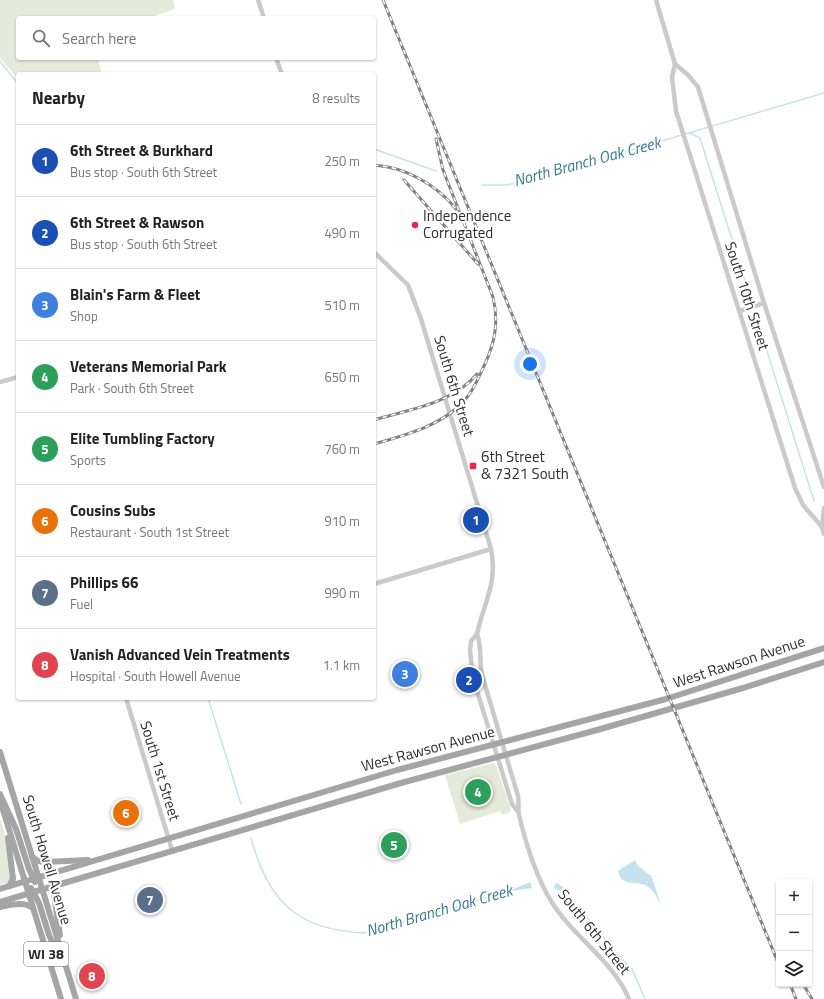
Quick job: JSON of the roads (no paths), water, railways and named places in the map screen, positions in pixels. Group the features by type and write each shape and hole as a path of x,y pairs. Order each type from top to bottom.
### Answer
{"main road":[{"name":"West Rawson Avenue","path":"0,889 315,795 493,744 659,700 824,648"},
{"name":"West Rawson Avenue","path":"0,902 318,807 505,754 619,724 824,662"},
{"name":"South Howell Avenue","path":"0,752 1,762 32,857 36,878 42,889 76,999"},
{"path":"0,794 36,878"},
{"path":"315,795 318,807"},
{"name":"South Howell Avenue","path":"0,800 25,881 31,892 33,908 61,999"},
{"path":"5,815 4,823 9,843 13,873 12,882 9,886"},
{"path":"32,857 45,862 98,860"},
{"path":"57,884 54,889 54,895 59,931 65,953 67,970"},
{"path":"31,892 71,984"},
{"path":"0,907 23,904 33,908"}],"street":[{"path":"258,0 263,16"},
{"name":"South 10th Street","path":"656,0 675,64 672,77 672,93 684,137 795,488 803,505 822,527"},
{"path":"277,60 281,72"},
{"name":"South 10th Street","path":"675,64 688,75 698,87 764,303 824,487"},
{"name":"South 6th Street","path":"376,254 408,285 422,324 491,549 494,564 493,580 477,634 471,641 471,668 512,804 518,812 536,870 551,901 572,928 610,968 629,999"},
{"path":"740,311 764,303"},
{"path":"0,382 16,378"},
{"name":"South 10th Street","path":"824,508 822,527 824,534"},
{"path":"376,583 491,549"},
{"name":"South 6th Street","path":"477,634 480,642 479,659 482,675 519,802 518,812"},
{"name":"South 1st Street","path":"127,700 172,850"}],"water":[{"path":"635,860 637,865 651,876 661,904 649,887 643,884 626,882 620,876 618,871"},
{"path":"530,882 532,888 511,890"},
{"path":"557,883 572,897 569,899 561,891 554,888 555,884"}],"waterway":[{"name":"North Branch Oak Creek","path":"0,61 16,81"},
{"name":"North Branch Oak Creek","path":"482,185 505,185 523,182 824,93"},
{"name":"North Branch Oak Creek","path":"690,133 700,138 751,300"},
{"name":"North Branch Oak Creek","path":"376,150 436,171"},
{"name":"North Branch Oak Creek","path":"756,316 814,501"},
{"name":"North Branch Oak Creek","path":"209,700 241,804"},
{"name":"North Branch Oak Creek","path":"251,838 266,879 277,895 289,908 303,918 320,926 341,931 364,933 513,890"},
{"name":"North Branch Oak Creek","path":"570,897 619,956 632,969 645,999"}],"railway":[{"path":"383,0 776,958"},
{"path":"376,443 400,437 426,427 438,421 459,406 475,385 488,357 495,332 496,315 493,297 443,170 436,139"},
{"path":"376,165 397,169 420,179 440,192 456,209"},
{"path":"404,180 478,264"},
{"path":"376,419 416,409 443,399 467,384 477,374"},
{"path":"791,987 796,999"},
{"path":"805,987 812,999"}],"place":[{"name":"Independence Corrugated","path":"415,225"},
{"name":"6th Street & 7321 South","path":"473,466"},
{"name":"6th Street & Burkhard","path":"476,520"},
{"name":"Blain's Farm & Fleet","path":"405,674"},
{"name":"6th Street & Rawson","path":"469,680"},
{"name":"Veterans Memorial Park","path":"478,792"},
{"name":"Cousins Subs","path":"126,813"},
{"name":"Elite Tumbling Factory","path":"394,845"},
{"name":"Phillips 66","path":"150,900"},
{"name":"Vanish Advanced Vein Treatments","path":"92,976"}]}
